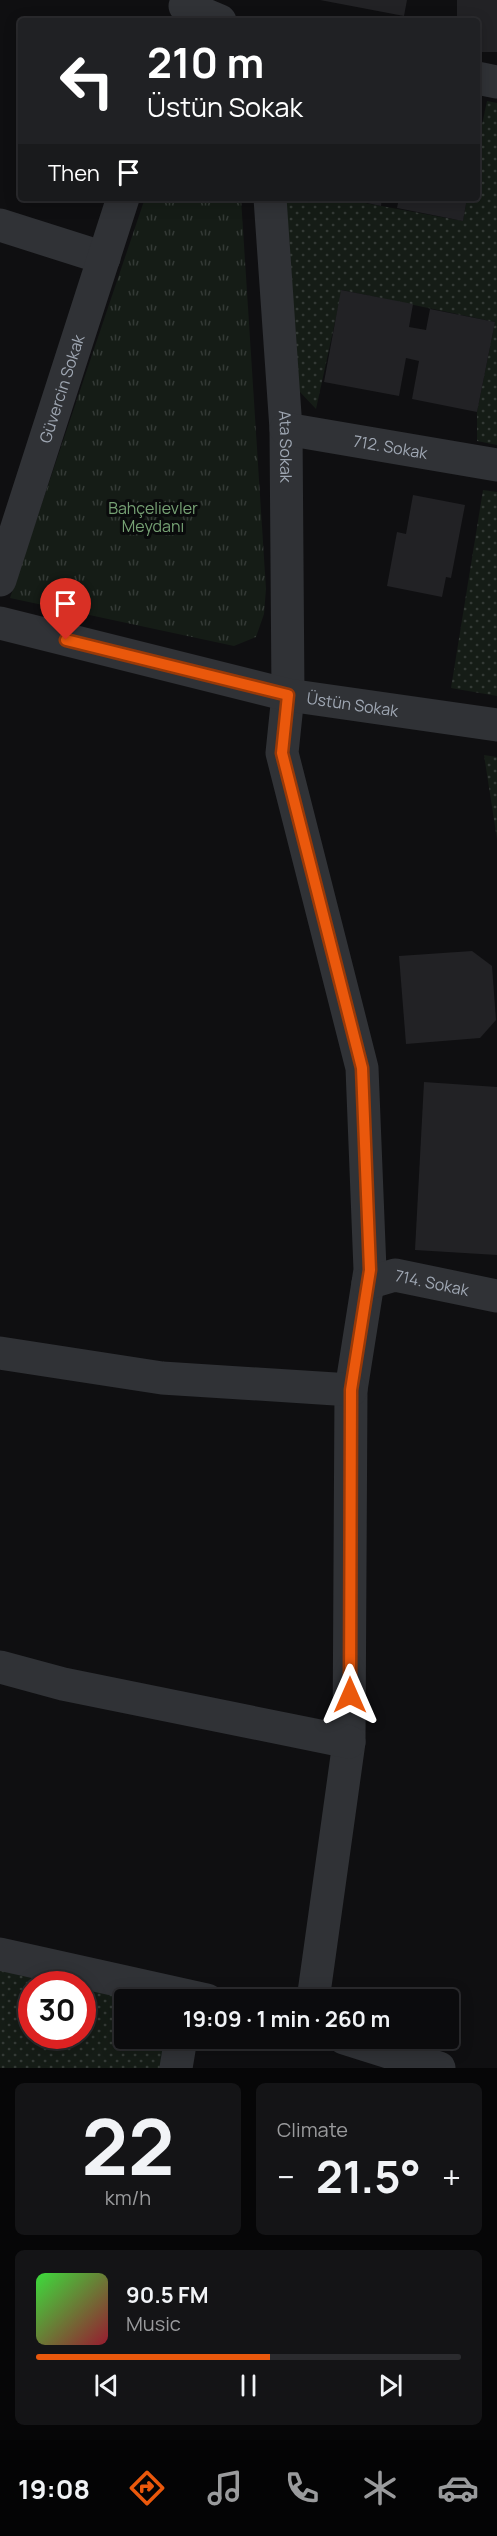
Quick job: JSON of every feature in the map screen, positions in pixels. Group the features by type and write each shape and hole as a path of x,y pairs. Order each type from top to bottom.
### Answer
{"street":[{"path":"184,9 211,18"},
{"path":"480,79 497,82"},
{"name":"Güvercin Sokak","path":"0,580 122,201"},
{"name":"Ata Sokak","path":"270,201 286,429 288,695 282,753 362,1068 370,1270 351,1390 349,1742 315,1989"},
{"path":"0,225 104,258"},
{"name":"712. Sokak","path":"286,429 497,465"},
{"name":"Üstün Sokak","path":"0,623 288,695 497,724"},
{"name":"714. Sokak","path":"368,1283 395,1275 497,1296"},
{"path":"0,1353 162,1378 351,1390"},
{"path":"0,1667 63,1684 349,1742"},
{"path":"0,1954 155,1989"},
{"path":"176,2068 179,2049"},
{"path":"379,2049 440,2068"}],"green space":[{"path":"487,101 497,103 497,445 477,441 477,412 495,322 342,290 316,409 299,391 283,201 354,201 463,221 466,201 480,201 480,134"},
{"name":"Bahçelievler Meydanı","path":"144,201 241,201 266,589 264,614 256,637 234,646 10,598"},
{"path":"483,490 497,492 497,696 451,688"},
{"path":"484,755 497,757 497,839"},
{"path":"0,1965 27,1971 18,1971 18,2049 96,2049 96,1986 114,1990 114,2049 168,2049 164,2068 0,2068"}],"building":[{"path":"320,0 407,0 404,16"},
{"path":"457,0 497,0 497,52 480,52 480,18 457,18"},
{"path":"358,201 382,201 381,206"},
{"path":"398,201 466,201 463,221 397,208"},
{"path":"341,290 413,304 409,327 426,330 430,309 495,322 477,412 412,399 419,361 406,358 399,396 324,382"},
{"path":"413,495 465,505 451,578 446,577 442,597 387,586 397,532 406,534"},
{"path":"472,951 492,966 496,1020 480,1038 406,1044 399,956"},
{"path":"424,1082 497,1087 497,1255 415,1250"}],"route":[{"path":"66,640 288,695 282,753 362,1068 370,1270 351,1390 350,1695"}]}
